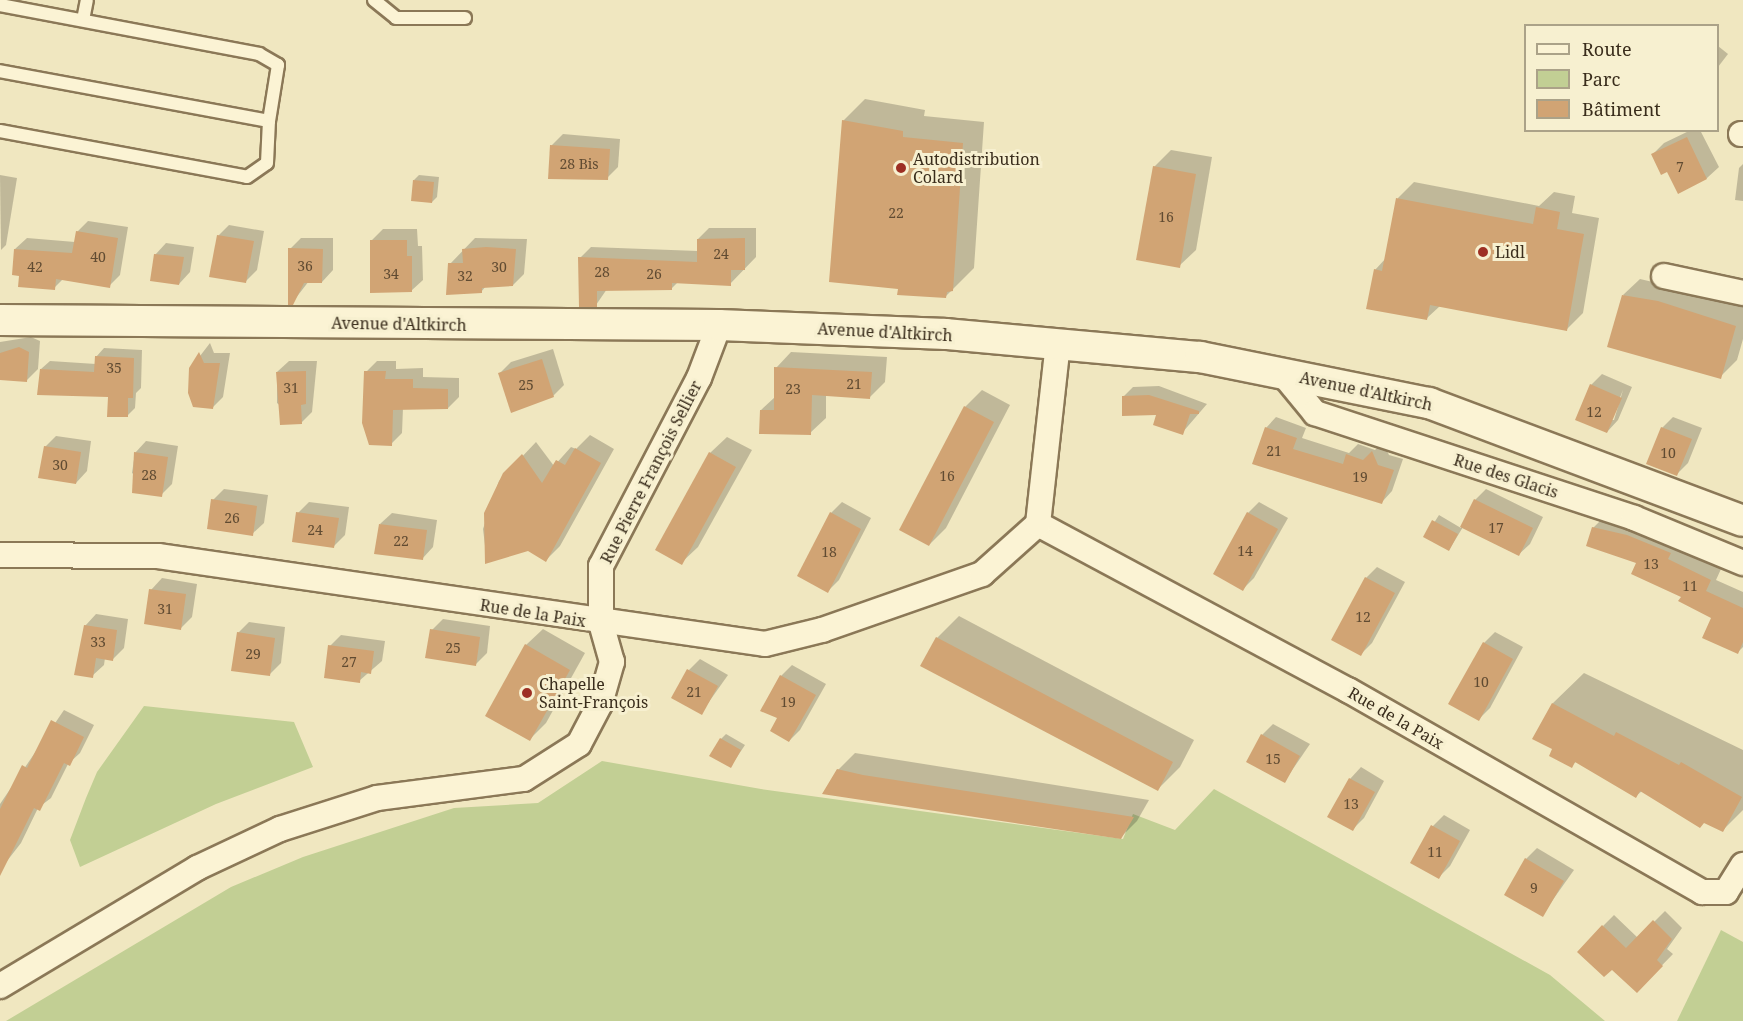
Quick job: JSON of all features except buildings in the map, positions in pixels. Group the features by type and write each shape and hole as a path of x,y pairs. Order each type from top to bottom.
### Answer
{"street":[{"path":"1664,276 1743,293"},
{"name":"Avenue d'Altkirch","path":"0,320 719,325 946,334 1200,357 1429,403 1743,521"},
{"name":"Rue Pierre François Sellier","path":"0,986 197,868 280,829 376,798 524,779 579,744 600,704 612,662 601,623 601,566 699,378 719,325"},
{"path":"1038,524 1058,344"},
{"name":"Rue des Glacis","path":"1282,373 1315,413 1634,518 1743,563"},
{"name":"Rue de la Paix","path":"0,555 158,556 601,623 765,644 822,630 982,574 1038,524 1348,690 1702,892 1726,892 1743,865"}],"lane":[{"path":"83,20 87,0"},
{"path":"374,0 396,18 465,18"},
{"path":"0,5 259,54 278,65 269,121 267,163 247,177 0,131"},
{"path":"0,71 269,121"}],"green space":[{"path":"144,706 294,722 313,767 216,804 80,867 70,840 86,798 97,772"},
{"path":"602,761 761,789 1123,839 1133,814 1175,830 1214,789 1550,975 1605,1021 6,1021 231,887 303,857 454,808 538,803"},
{"path":"1721,930 1743,942 1743,1021 1677,1021"}],"place":[{"name":"Autodistribution Colard","path":"901,168"},
{"name":"Lidl","path":"1483,252"},
{"name":"Chapelle Saint-François","path":"527,693"}]}
